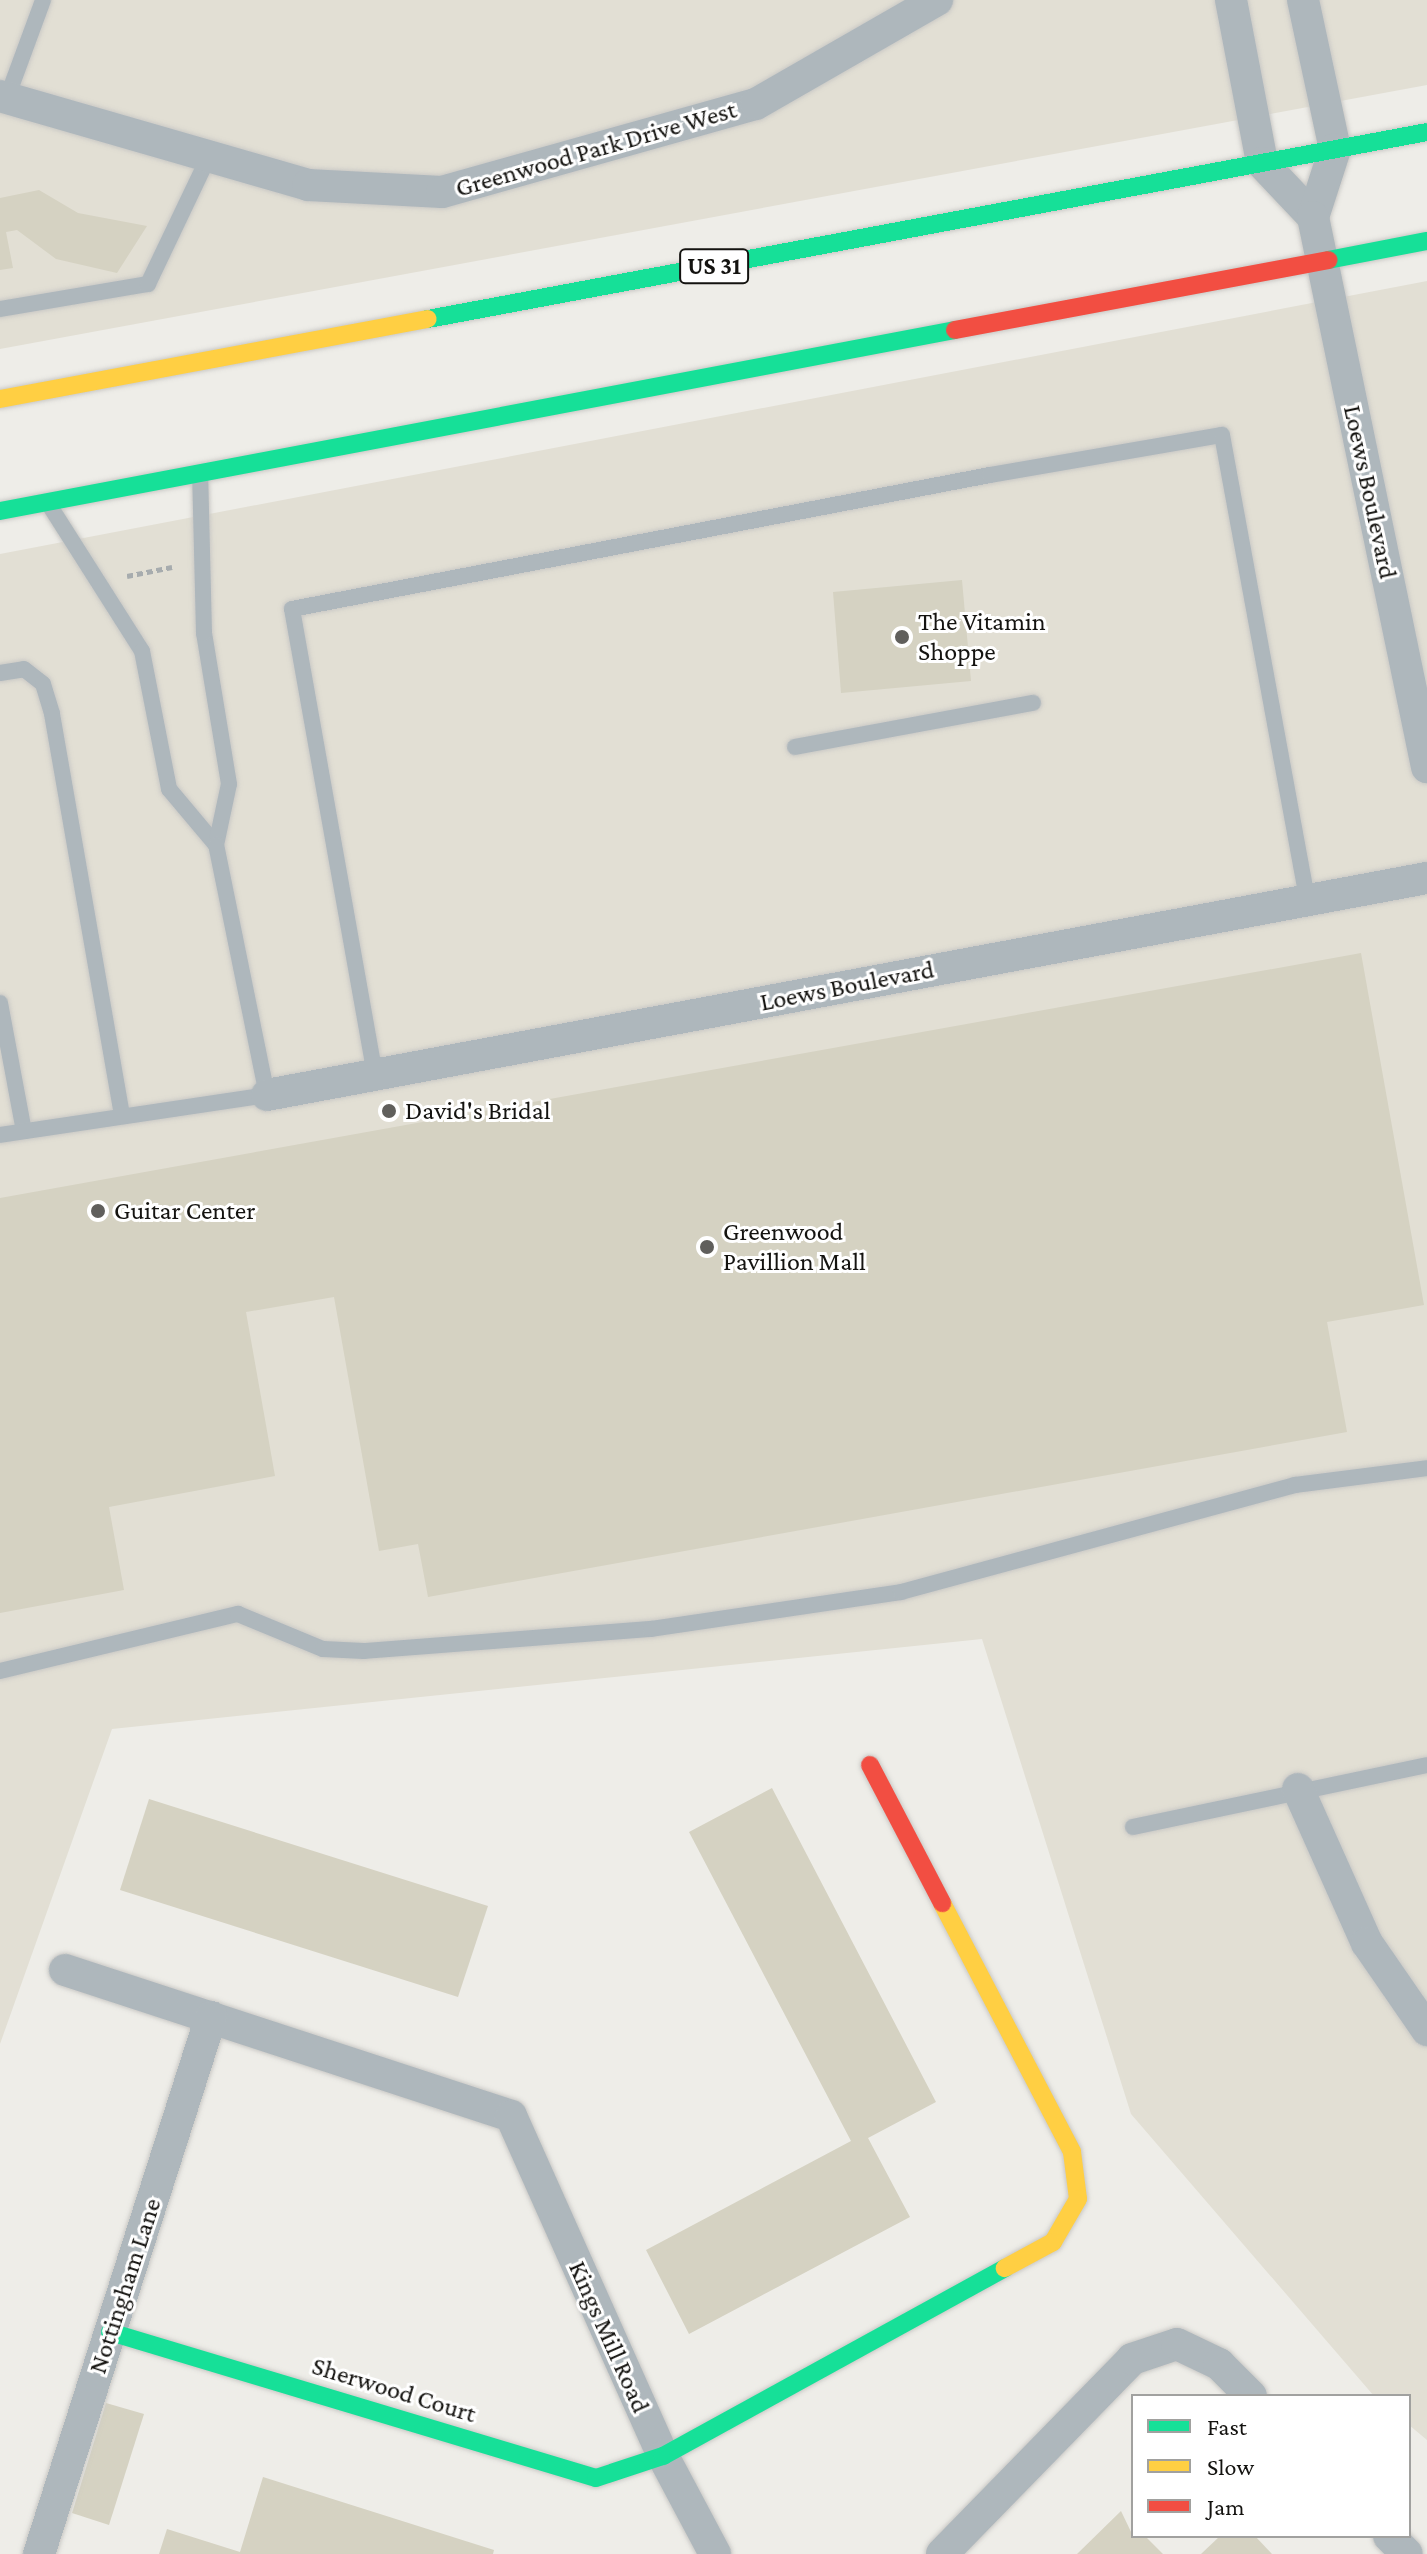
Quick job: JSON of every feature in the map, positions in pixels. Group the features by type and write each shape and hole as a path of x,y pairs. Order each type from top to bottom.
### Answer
{"main road":[{"name":"US 31","path":"0,399 1427,132"},
{"path":"0,511 1427,241"},
{"name":"Sherwood Court","path":"110,2332 596,2478 663,2456 1053,2242 1078,2199 1072,2152 870,1765"}],"street":[{"name":"Greenwood Park Drive West","path":"4,97 308,185 442,192 756,104 937,0"},
{"path":"1231,0 1262,163 1313,217 1335,149 1303,0"},
{"name":"Loews Boulevard","path":"1313,217 1427,767"},
{"name":"Loews Boulevard","path":"267,1095 1427,878"},
{"path":"1298,1789 1367,1943 1427,2030"},
{"path":"65,1970 211,2017"},
{"name":"Kings Mill Road","path":"211,2017 511,2116 663,2456 715,2554"},
{"name":"Nottingham Lane","path":"39,2554 211,2017"},
{"path":"942,2554 1132,2359 1177,2344 1219,2364 1249,2394"},
{"path":"1391,2538 1407,2554"}],"lane":[{"path":"4,97 43,0"},
{"path":"0,309 148,284 208,158"},
{"path":"375,1075 292,609 990,475 1222,435 1307,900"},
{"path":"0,1135 267,1095 216,845 229,784 204,633 200,473"},
{"path":"48,501 142,651 169,789 216,845"},
{"path":"0,673 24,669 33,676 52,714 122,1116"},
{"path":"795,747 1033,703"},
{"path":"0,1003 24,1131"},
{"path":"0,1671 238,1614 323,1649 350,1651 651,1629 901,1592 1037,1560 1132,1526 1295,1485 1427,1468"},
{"path":"1133,1827 1298,1789 1427,1765"}],"path":[{"path":"115,578 173,567"}],"shaded area":[{"path":"0,0 1427,0 1427,85 0,349"},
{"path":"1427,281 1427,2440 1411,2427 1411,2394 1372,2394 1131,2114 982,1639 112,1729 0,2044 0,554"}],"building":[{"path":"39,190 78,213 147,226 117,273 56,259 17,230 6,232 13,268 0,270 0,198"},
{"name":"The Vitamin Shoppe","path":"962,580 971,681 841,693 833,592"},
{"name":"Greenwood Pavillion Mall","path":"1361,953 1424,1305 1327,1322 1347,1432 428,1597 418,1544 379,1551 334,1297 246,1312 275,1476 109,1507 124,1590 0,1613 0,1198"},
{"path":"772,1788 936,2102 868,2138 910,2217 689,2334 646,2250 851,2141 689,1832"},
{"path":"149,1799 488,1906 458,1997 120,1890"},
{"path":"106,2403 144,2414 109,2525 72,2513"},
{"path":"263,2477 494,2550 493,2554 159,2554 167,2529 240,2552"},
{"path":"1121,2511 1131,2538 1147,2538 1163,2554 1077,2554"},
{"path":"1218,2538 1257,2538 1272,2554 1201,2554"}],"traffic: fast":[{"path":"428,319 1427,132"},
{"path":"1328,260 1427,241"},
{"path":"0,511 955,330"},
{"path":"110,2332 596,2478 663,2456 1005,2268"}],"traffic: slow":[{"path":"0,399 428,319"},
{"path":"942,1903 1072,2152 1078,2199 1053,2242 1005,2268"}],"traffic: jam":[{"path":"955,330 1328,260"},
{"path":"870,1765 942,1903"}],"place":[{"name":"The Vitamin Shoppe","path":"902,637"},
{"name":"David's Bridal","path":"389,1111"},
{"name":"Guitar Center","path":"98,1211"},
{"name":"Greenwood Pavillion Mall","path":"707,1247"}]}
